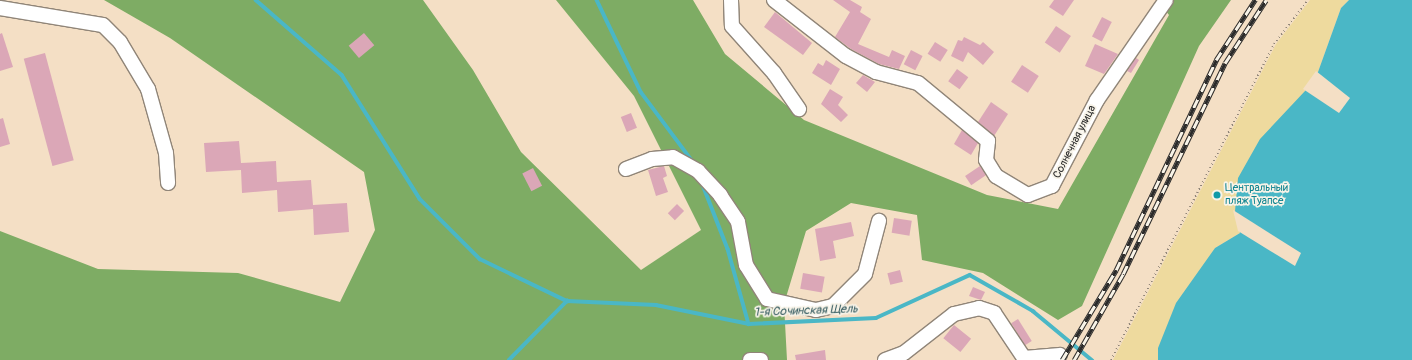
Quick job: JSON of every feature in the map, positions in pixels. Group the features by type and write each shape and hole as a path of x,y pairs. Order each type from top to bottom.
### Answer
{"street":[{"path":"731,0 732,26 774,73 798,109"},
{"name":"Солнечная улица","path":"774,0 846,56 876,72 918,83 988,142 986,160 996,176 1028,194 1052,186 1096,100 1166,0"},
{"path":"0,8 103,25 120,42 148,90 166,153 168,183"},
{"path":"626,169 652,159 674,157 698,171 720,195 738,222 746,265 767,300 816,310 833,306 865,274 879,221"},
{"path":"884,360 904,353 954,314 979,308 994,313 1024,358 1060,355"},
{"path":"750,360 761,360"}],"path":[{"path":"1111,360 1274,44 1308,0"}],"green space":[{"path":"104,0 423,0 473,70 521,152 641,270 701,230 634,96 556,0 693,0 725,54 804,120 987,195 1058,209 1169,15 1157,0 1231,0 1199,46 1082,306 1058,320 983,273 922,260 917,215 851,203 806,231 784,304 787,360 0,360 0,231 98,269 238,273 340,302 375,230 364,172 170,38"}],"sand":[{"name":"Центральный пляж Туапсе","path":"1310,0 1349,0 1341,8 1318,72 1305,91 1240,233 1215,248 1158,348 1158,360 1113,360 1276,44"}],"water":[{"path":"1349,0 1412,0 1412,360 1158,360 1158,348 1176,303 1215,248 1240,233 1235,211 1238,178 1260,139 1305,91 1318,72 1341,8"}],"pier":[{"path":"1316,71 1350,98 1339,113 1303,89"},
{"path":"1233,210 1301,253 1295,266 1238,231"}],"building":[{"path":"833,0 850,0 862,7 860,12 871,19 858,44 889,57 892,50 905,56 899,69 879,64 851,49 835,37 850,12"},
{"path":"1054,0 1074,0 1063,16 1049,7"},
{"path":"775,12 812,43 803,55 764,27"},
{"path":"1102,17 1112,22 1102,42 1092,37"},
{"path":"1056,26 1071,36 1060,53 1045,43"},
{"path":"2,33 13,67 0,71 0,34"},
{"path":"364,33 374,45 359,58 349,46"},
{"path":"964,37 980,45 983,42 994,52 983,65 968,52 963,62 951,56 958,40 962,41"},
{"path":"935,42 948,50 940,62 928,54"},
{"path":"1095,44 1118,54 1104,74 1085,66"},
{"path":"911,50 923,56 915,70 904,64"},
{"path":"45,53 74,160 52,166 24,59"},
{"path":"1136,58 1139,60 1131,73 1127,71"},
{"path":"826,60 840,69 831,85 812,73 818,63 823,66"},
{"path":"1022,65 1039,76 1028,93 1011,82"},
{"path":"957,69 968,77 960,89 948,81"},
{"path":"863,75 875,82 867,92 856,83"},
{"path":"830,89 843,97 838,105 848,115 841,122 821,104"},
{"path":"991,102 1008,114 994,136 978,122"},
{"path":"631,113 637,128 627,132 621,117"},
{"path":"3,118 10,144 0,147 0,119"},
{"path":"962,130 978,143 971,155 954,144"},
{"path":"239,141 241,163 276,161 277,182 311,180 313,205 347,203 349,232 314,235 313,209 278,212 277,190 242,193 241,170 206,172 204,143"},
{"path":"664,166 667,176 663,178 668,192 656,196 648,170"},
{"path":"980,166 986,175 971,185 965,176"},
{"path":"533,168 542,186 531,191 522,173"},
{"path":"677,204 684,211 675,220 668,213"},
{"path":"894,218 912,221 909,236 892,233"},
{"path":"851,222 854,236 833,241 836,258 820,261 815,229"},
{"path":"900,270 903,282 890,285 887,273"},
{"path":"803,273 825,277 822,293 800,289"},
{"path":"973,287 985,292 981,300 969,296"},
{"path":"1018,319 1032,341 1025,345 1011,323"},
{"path":"954,325 971,339 960,352 943,338"},
{"path":"825,350 826,360 796,360 795,355"}],"waterway":[{"path":"256,0 342,75 420,199 480,259 567,301"},
{"name":"1-я Сочинская Щель","path":"597,0 641,92 694,163"},
{"name":"1-я Сочинская Щель","path":"703,185 728,249 749,324 876,318 970,275 1033,311 1092,360"},
{"path":"509,360 567,301 656,305 749,324"}],"railway":[{"path":"1062,360 1116,270 1216,60 1255,0"},
{"path":"1074,360 1123,274 1225,63 1266,0"}],"place":[{"name":"Центральный пляж Туапсе","path":"1217,195"}]}
